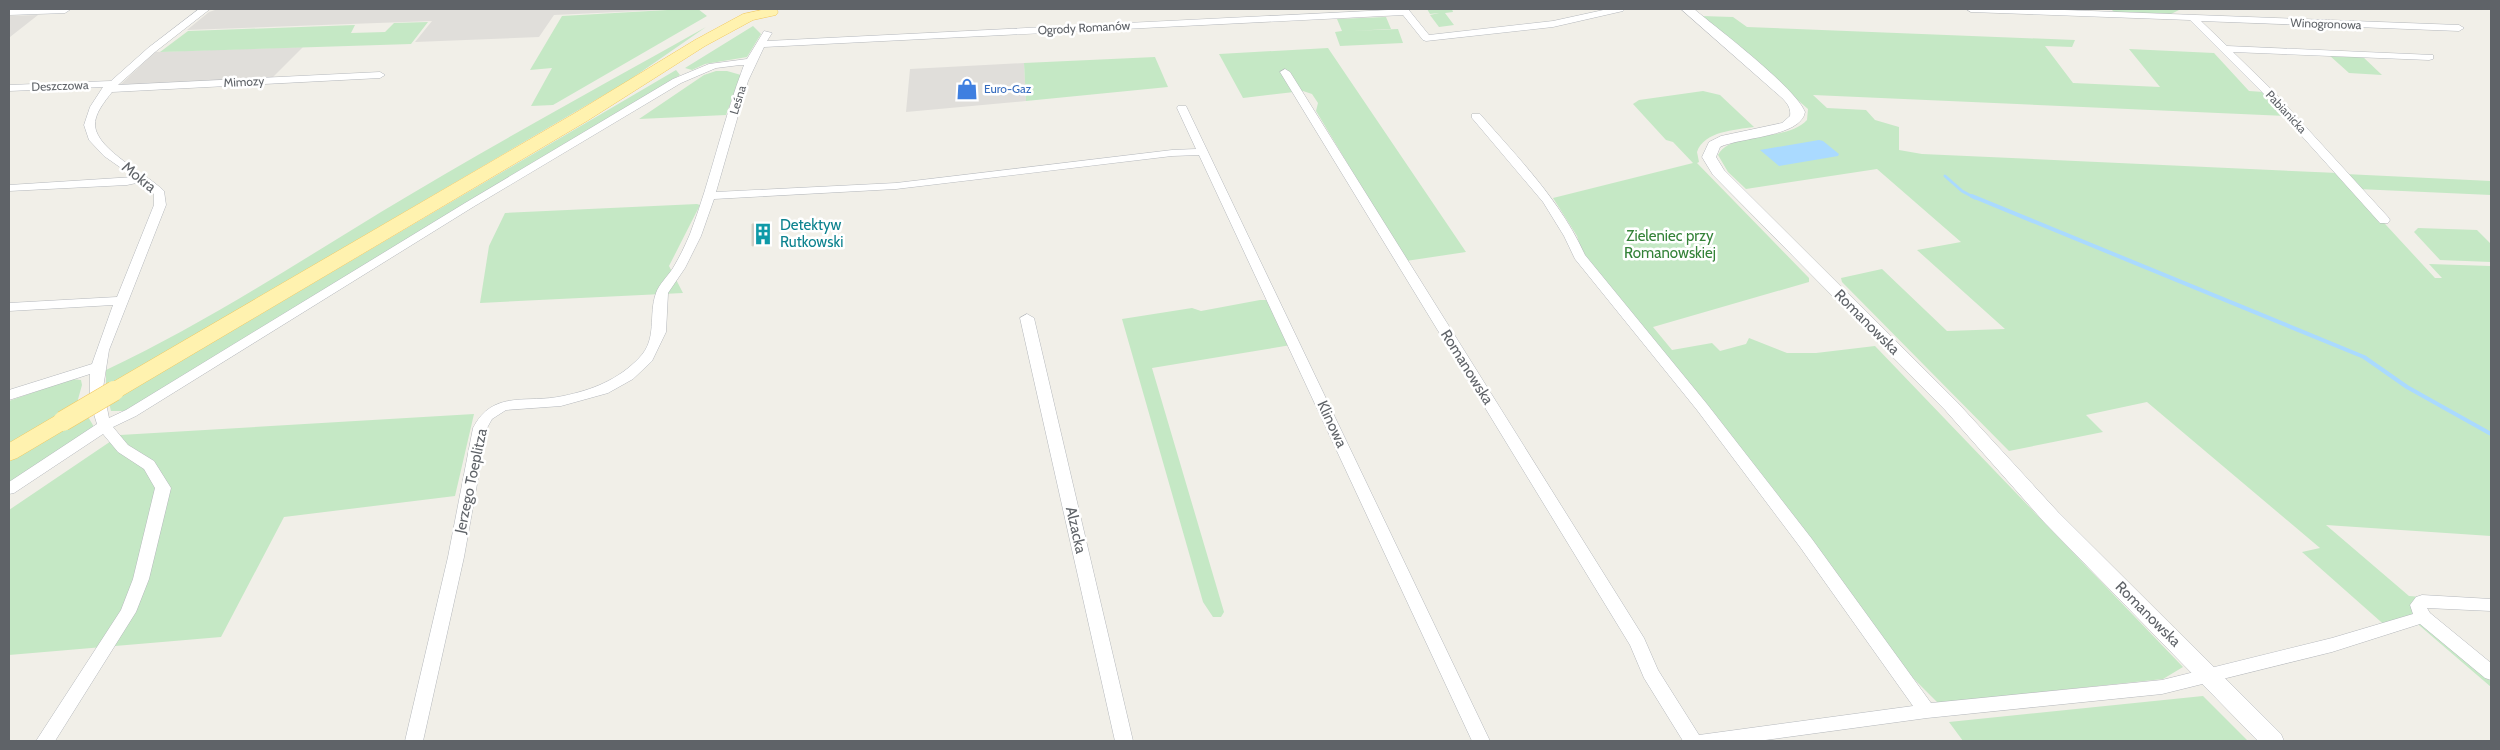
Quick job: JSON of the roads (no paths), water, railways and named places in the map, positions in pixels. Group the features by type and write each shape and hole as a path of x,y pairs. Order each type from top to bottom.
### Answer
{"main road":[{"path":"9,11 65,9"},
{"path":"700,43 739,9"},
{"path":"745,9 777,11"},
{"path":"9,453 581,117 700,43 748,17 777,11"}],"street":[{"name":"Mokra","path":"104,426 97,405 96,367 160,205 160,193 144,178 99,147 92,139 88,124 93,109 110,86 205,9"},
{"path":"1404,10 1426,38 1553,24 1601,11 1620,9"},
{"name":"Romanowska","path":"1687,9 1784,94 1798,112 1795,120 1787,126 1717,143 1712,147 1709,157 1716,169 1951,406 2051,517 2273,741"},
{"name":"Winogronowa","path":"1971,9 2459,28"},
{"name":"Pabianicka","path":"2185,9 2192,18 2226,49 2384,220"},
{"name":"Ogrody Romanów","path":"762,44 1404,10"},
{"name":"Leśna","path":"718,170 728,128 750,62 767,33"},
{"path":"2226,49 2430,57"},
{"path":"9,489 104,426 131,413 469,206 693,72 726,63 750,62"},
{"name":"Romanowska","path":"1285,72 1638,642 1650,673 1692,741"},
{"name":"Mimozy","path":"110,86 380,75"},
{"name":"Deszczowa","path":"9,88 110,86"},
{"name":"Klinowa","path":"1182,108 1481,741"},
{"path":"1476,116 1544,196 1568,232 1579,256 1702,407 1806,543 1927,711"},
{"path":"709,196 896,186 1172,153 1202,152"},
{"name":"Jerzego Toeplitza","path":"414,741 456,557 478,433 483,421 492,411 511,404 561,401 595,393 620,382 643,364 656,341 662,293 679,268 695,236 718,170"},
{"path":"9,188 127,182 144,178"},
{"path":"9,307 122,301"},
{"name":"Alzacka","path":"1027,318 1124,741"},
{"path":"9,395 96,367"},
{"path":"45,741 128,612 141,579 163,488 148,464 121,447 104,426"},
{"path":"2421,611 2422,601 2491,605"},
{"path":"1704,741 1927,711 2162,688 2341,643 2421,611"},
{"path":"2421,611 2491,673"}],"water":[{"path":"1819,140 1839,154 1838,156 1779,166 1760,150"}],"waterway":[{"path":"1945,176 1962,191 1975,198"},
{"path":"1972,196 2364,357 2407,387 2491,434"}],"place":[{"name":"Euro-Gaz","path":"967,89"},
{"name":"Detektyw Rutkowski","path":"763,234"}],"park label":[{"name":"Zieleniec przy Romanowskiej","path":"1670,244"}]}
